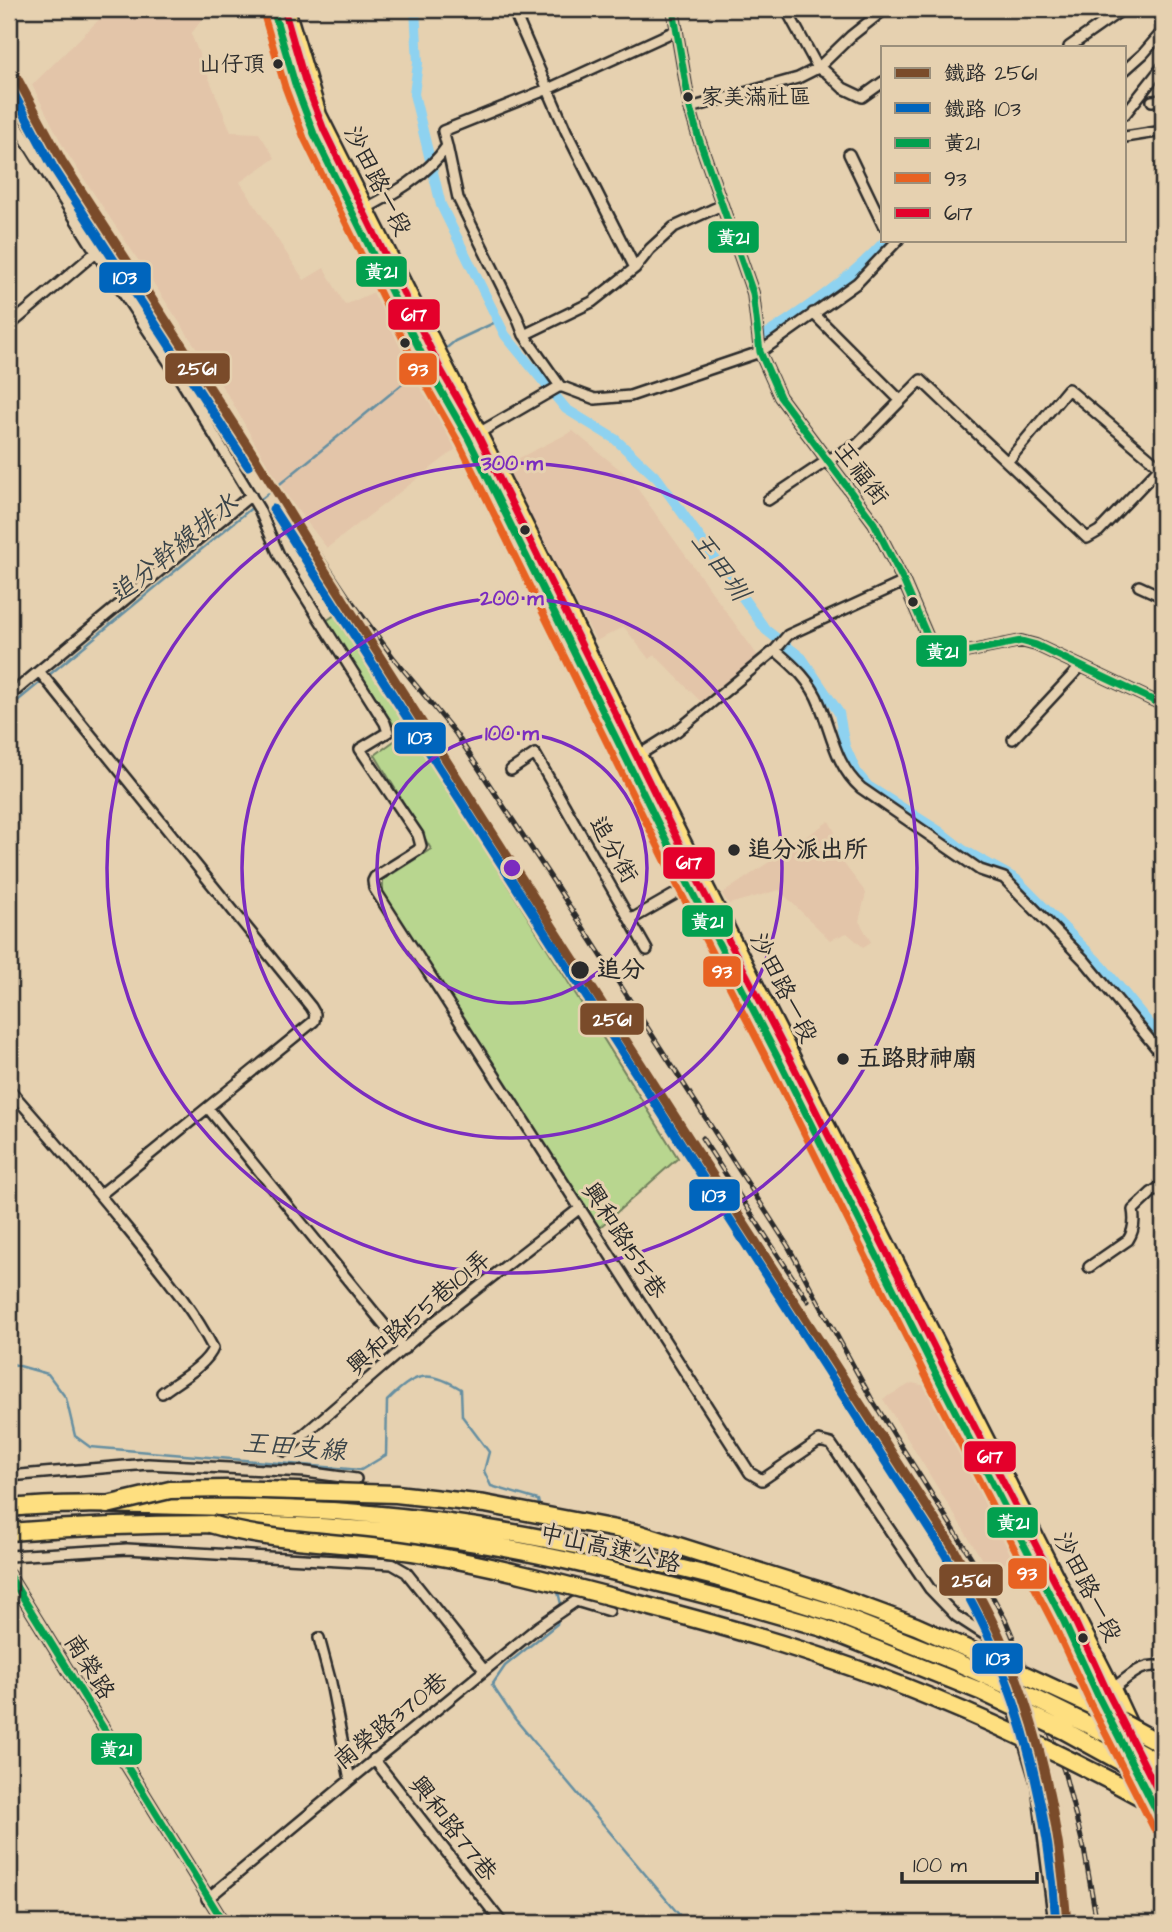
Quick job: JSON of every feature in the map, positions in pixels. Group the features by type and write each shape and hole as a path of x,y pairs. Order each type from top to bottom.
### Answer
{"highway":[{"name":"中山高速公路","path":"107,1505 170,1490 396,1494 485,1504 636,1533 827,1593 916,1626 1078,1699 1163,1745"},
{"name":"中山高速公路","path":"9,1508 107,1505 264,1508 370,1514 535,1536 654,1562 719,1578 833,1613 1034,1698 1163,1765"},
{"name":"中山高速公路","path":"9,1532 130,1524 308,1527 404,1534 483,1545 618,1572 823,1628 980,1691 1065,1731 1163,1785"},
{"path":"210,1524 259,1536 376,1546 431,1555 555,1582 760,1637 903,1686 981,1718 1160,1799"}],"main road":[{"name":"沙田路一段","path":"273,9 295,83 314,134 360,212"},
{"name":"沙田路一段","path":"287,9 319,115 432,375 473,436 696,883 1113,1689 1148,1764 1160,1799 1163,1824"},
{"name":"沙田路一段","path":"556,601 639,755 778,1058 1064,1622 1098,1698 1160,1799"}],"street":[{"path":"513,9 566,131 635,268"},
{"name":"王福街","path":"673,9 690,108 753,293 760,352 780,397 874,523 904,582 932,647 945,652 966,652 1021,641 1036,645 1163,705"},
{"path":"786,9 818,68 843,88 862,97 881,83"},
{"path":"690,108 798,78 818,68 851,36 885,9"},
{"path":"1070,46 1123,9"},
{"path":"677,30 548,89 443,131 458,198 524,335 560,386 595,399 629,396 760,352 857,283 894,242"},
{"path":"1126,69 1163,31"},
{"path":"1126,113 1163,66"},
{"path":"1152,101 1163,100"},
{"path":"9,113 180,379 251,495 9,696"},
{"path":"1126,137 1163,131"},
{"path":"360,212 390,197 438,161 447,146"},
{"path":"849,154 881,221"},
{"path":"524,335 592,302 635,268 650,248 674,227 722,205"},
{"path":"9,326 96,252"},
{"path":"813,313 900,400"},
{"path":"768,500 828,460 858,444 920,380 1087,538 1099,531 1160,467 1068,389 1007,462"},
{"path":"473,436 560,386"},
{"name":"興和路155巷","path":"251,495 279,555 385,723 388,732 360,749 418,835 421,846 375,877 374,888 750,1473 762,1480 819,1441 831,1444 930,1588 956,1616 990,1638 1037,1786 1054,1923"},
{"path":"639,755 677,730 775,650 788,635 904,582"},
{"path":"1139,586 1163,597"},
{"path":"775,650 802,673 820,702 839,760 850,779 980,870 1003,878 1085,961 1163,1056"},
{"path":"1013,739 1081,667"},
{"path":"39,671 315,1014 314,1021 100,1195"},
{"name":"追分街","path":"511,770 535,754 631,919 696,883"},
{"path":"631,919 647,950"},
{"path":"9,1089 100,1195 190,1308 213,1348 204,1362 162,1393"},
{"path":"208,1108 404,1349"},
{"path":"1089,1267 1128,1240 1135,1218 1133,1210 1163,1185"},
{"name":"興和路155巷101弄","path":"285,1451 433,1323 580,1208"},
{"path":"9,1476 148,1464 306,1472 356,1479"},
{"path":"9,1556 127,1549 392,1564 406,1572 484,1670"},
{"name":"南榮路","path":"9,1574 223,1923"},
{"name":"南榮路370巷","path":"207,1899 374,1759 538,1627 576,1601 609,1611"},
{"path":"319,1638 331,1683 350,1780"},
{"path":"1098,1698 1144,1666 1163,1667"},
{"name":"興和路77巷","path":"374,1759 502,1923"}],"shaded area":[{"path":"110,9 210,9 191,34 231,132 259,133 275,158 240,182 304,280 324,268 345,305 374,292 456,449 327,548 279,486 231,400 65,150 32,85"},
{"path":"573,431 629,477 758,656 702,703 655,655 649,659 624,627 596,641 505,465"},
{"path":"829,821 835,832 826,840 866,893 859,921 871,942 863,947 847,933 830,940 779,890 729,904 722,894"},
{"path":"912,1383 926,1386 1013,1559 989,1571 883,1399"}],"green space":[{"path":"338,613 678,1158 599,1228 383,892 383,880 431,849 375,755 401,736 326,621"}],"waterway":[{"name":"王田圳","path":"415,9 418,63 414,94 441,205 505,335 566,409 615,439 658,479 766,630 802,658 839,713 845,746 857,773 868,786 939,831 962,849 1016,879 1102,966 1163,1040"},
{"path":"767,334 844,279 884,242"},
{"name":"追分幹線排水","path":"443,351 455,341 498,321"},
{"name":"追分幹線排水","path":"259,501 422,368"},
{"name":"追分幹線排水","path":"9,708 254,506"},
{"name":"王田支線","path":"9,1363 48,1374 66,1398 75,1436 90,1447 361,1470 386,1455 387,1401 413,1380 430,1376 439,1378 461,1389 462,1416 489,1452 484,1471 491,1486 538,1500 540,1509"},
{"name":"王田支線","path":"557,1588 560,1609"},
{"name":"王田支線","path":"559,1615 557,1624 505,1666 492,1685 515,1719 686,1923"}],"railway":[{"path":"257,460 347,595 456,734 557,887 788,1246 871,1398 971,1557 1006,1621 1064,1771 1084,1849 1097,1923"},
{"path":"311,556 340,612 375,670 536,925 686,1157 811,1337 950,1551 999,1647 1026,1729 1048,1816 1060,1923"},
{"path":"702,1138 808,1301"}],"rail line":[{"name":"2561","path":"9,63 62,161 257,460 549,921 954,1549 998,1632 1028,1711 1054,1816 1067,1923"},
{"name":"103","path":"9,85 53,167 248,466"},
{"name":"103","path":"273,509 965,1589 1007,1682 1028,1749 1049,1853 1056,1923"}],"transit line":[{"name":"黃21","path":"273,9 295,84 314,134 432,375 468,438 689,886 1064,1622 1163,1824"},
{"name":"617","path":"284,9 305,81 324,130 441,370 477,433 698,881 1073,1617 1163,1801"},
{"name":"黃21","path":"673,9 690,108 753,293 760,352 780,397 874,523 904,582 932,647 945,652 966,652 1021,641 1036,645 1163,705"},
{"name":"93","path":"263,12 285,87 304,138 423,380 459,443 680,891 1055,1627 1154,1829"},
{"name":"黃21","path":"9,1575 224,1923"}],"place":[{"name":"山仔頂","path":"278,64"},
{"name":"家美滿社區","path":"688,97"},
{"name":"追分派出所","path":"734,850"},
{"name":"追分","path":"580,970"},
{"name":"五路財神廟","path":"843,1059"}]}
